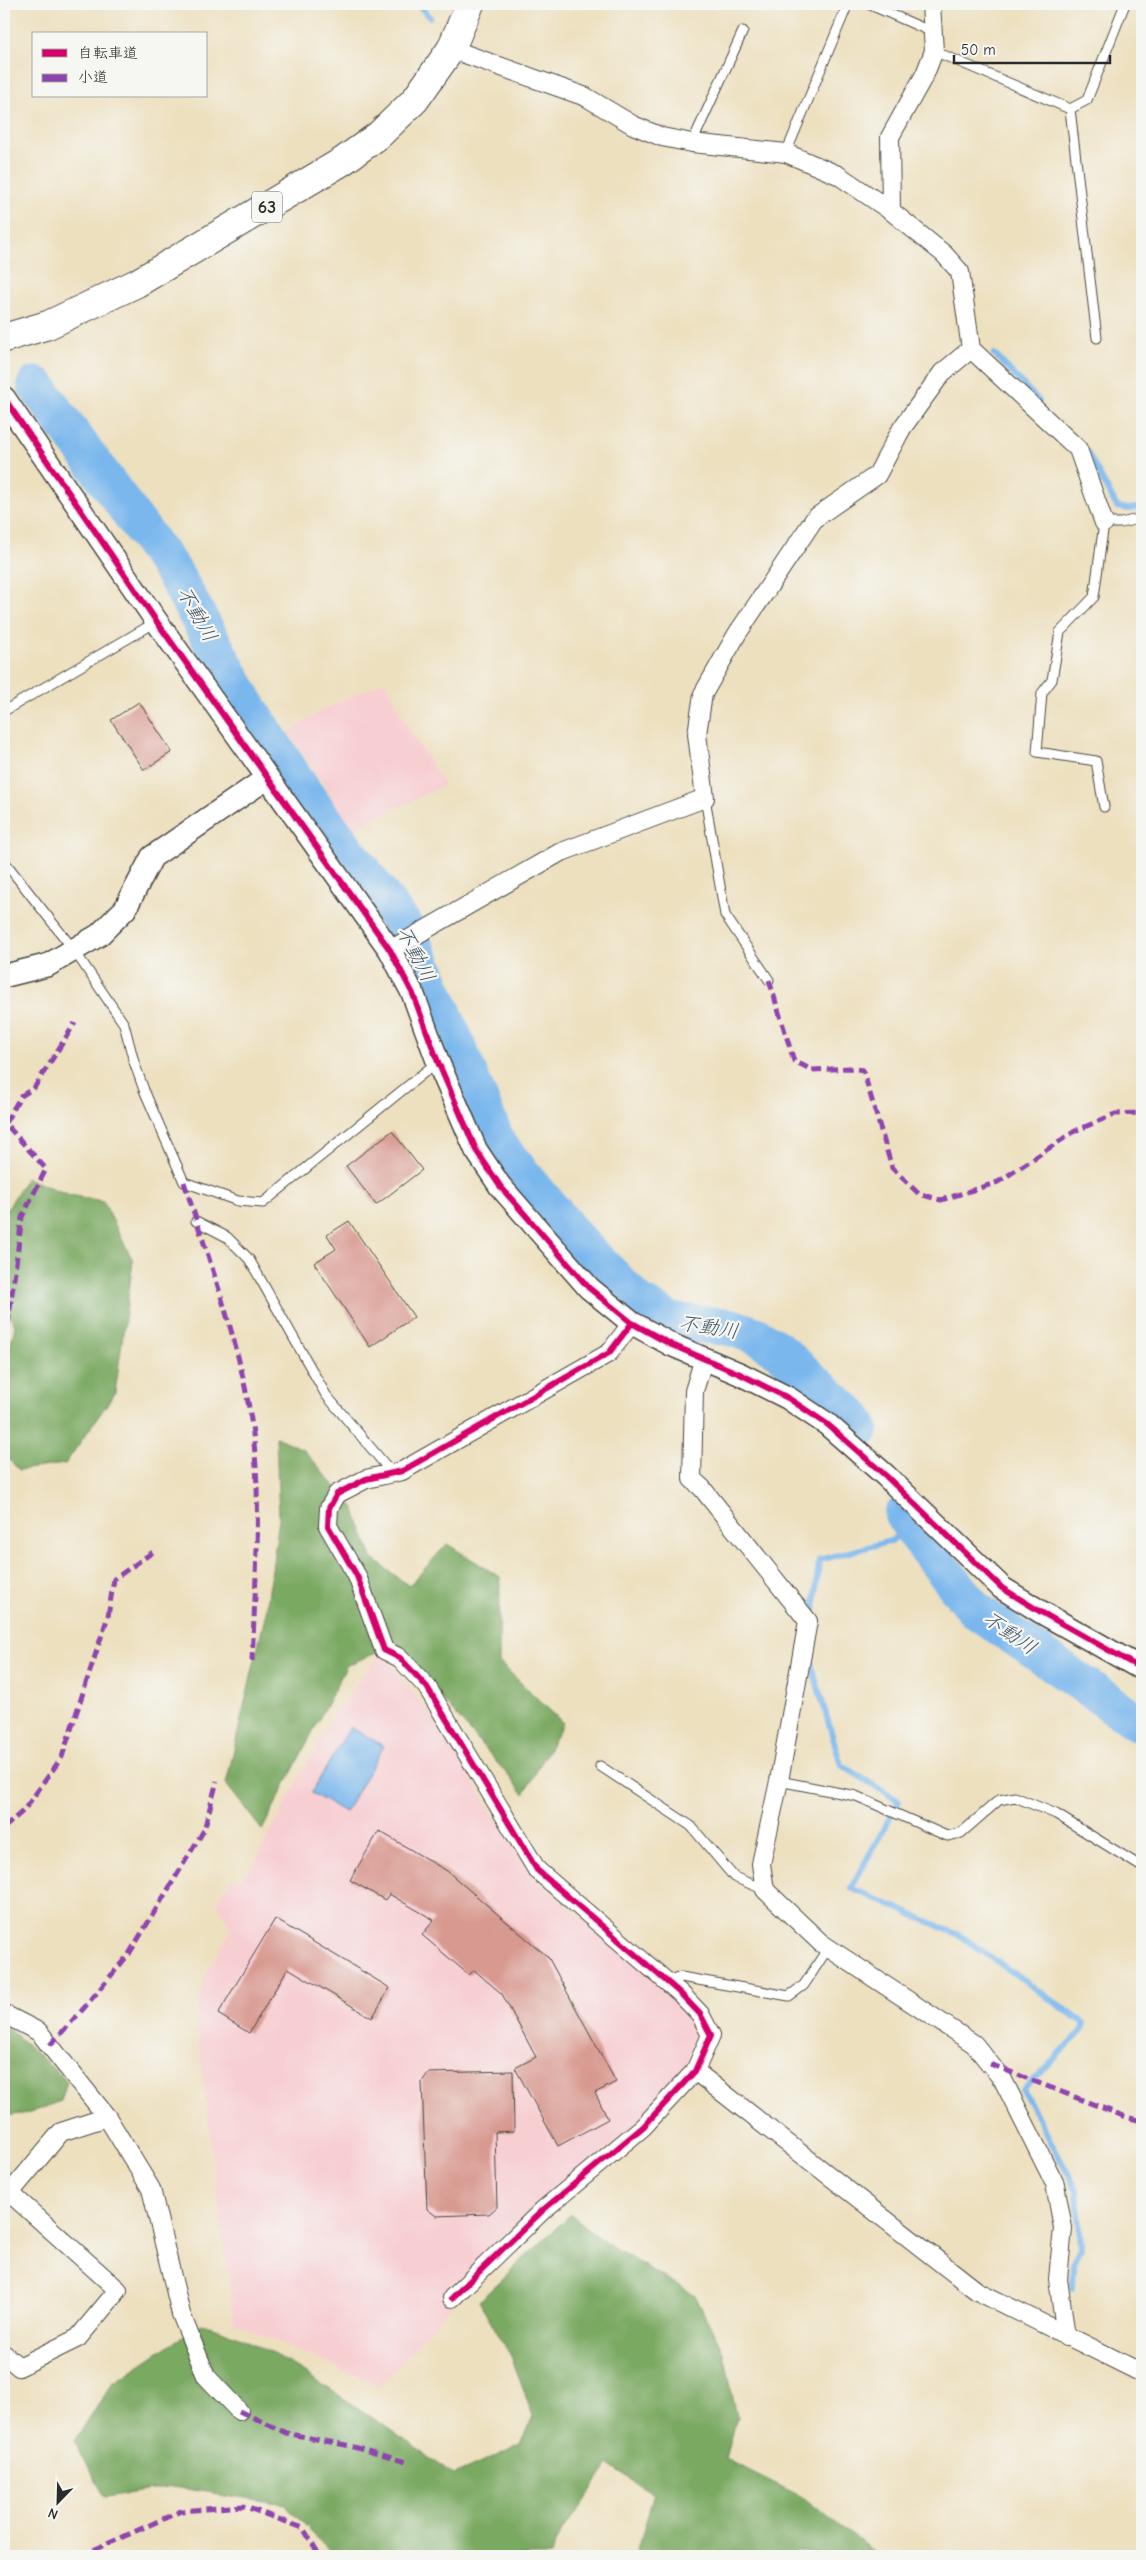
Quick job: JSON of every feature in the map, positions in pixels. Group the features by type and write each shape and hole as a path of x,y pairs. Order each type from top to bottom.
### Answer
{"main road":[{"name":"63","path":"4,338 48,325 137,283 343,161 379,135 414,100 451,49 470,4"}],"street":[{"path":"891,211 890,137 925,74 934,51 931,4"},
{"path":"451,49 586,97 633,125 662,137 692,143 786,153 838,175 891,211 944,254 960,272 971,349 1078,449 1104,522"},
{"path":"390,950 559,853 705,798 697,734 703,694 737,634 816,518 877,475 902,428 936,381 971,349"},
{"path":"4,398 157,622 390,950 413,994 438,1062 476,1150 500,1186 589,1288 632,1323 672,1345 788,1398 827,1424 886,1476 1002,1588 1142,1669"},
{"path":"4,976 48,965 99,935 125,909 152,858 267,778"},
{"path":"452,2298 543,2210 643,2127 695,2071 711,2035 700,2014 667,1982 537,1870 427,1687 400,1658 384,1650 356,1576 328,1526 329,1508 337,1494 366,1479 394,1474 609,1353 632,1323"},
{"path":"704,1358 694,1391 692,1478 808,1621 779,1781 760,1864 765,1890 828,1948 974,2044 1003,2080 1055,2184 1063,2228 1058,2279 1066,2337"},
{"path":"4,2014 39,2032 108,2117 151,2189 181,2314 206,2376 239,2411"},
{"path":"695,2071 977,2291 1066,2337 1142,2373"},
{"path":"4,2354 19,2367 78,2338 118,2290 7,2190 61,2132 108,2117"}],"lane":[{"path":"786,153 848,4"},
{"path":"868,4 932,32"},
{"path":"1070,109 1087,100 1125,4"},
{"path":"692,143 743,31"},
{"path":"934,51 1070,109"},
{"path":"1070,109 1097,338"},
{"path":"1104,808 1096,762 1037,752 1042,692 1052,680 1060,632 1094,597 1104,522 1122,523 1142,518"},
{"path":"4,711 157,622"},
{"path":"705,798 725,915 769,980"},
{"path":"4,861 74,950 124,1024 144,1090 184,1182 238,1201 263,1203 438,1062"},
{"path":"196,1221 227,1237 248,1259 326,1395 394,1474"},
{"path":"600,1766 691,1826 734,1877 765,1890"},
{"path":"779,1781 856,1796 947,1836 961,1833 999,1800 1015,1797 1056,1814 1142,1867"},
{"path":"667,1982 680,1977 789,1996 804,1985 828,1948"}],"shaded area":[{"path":"385,681 411,733 445,785 349,831 338,816 342,813 289,732 322,710"},
{"path":"381,1651 437,1723 531,1875 683,2001 697,2029 680,2080 628,2132 526,2213 445,2295 453,2304 380,2386 234,2323 196,2023 204,1978 231,1930 217,1902 234,1877 240,1880 252,1867 329,1722"}],"green space":[{"path":"26,1178 70,1195 103,1201 133,1261 115,1393 65,1464 19,1470 4,1454 4,1378 15,1325 4,1305 4,1215"},
{"path":"276,1437 304,1450 354,1508 372,1558 409,1586 447,1544 500,1577 499,1662 563,1723 524,1794 396,1645 347,1665 262,1830 226,1784 266,1612 279,1519"},
{"path":"4,2024 67,2081 61,2101 30,2113 4,2116"},
{"path":"571,2214 606,2244 695,2295 724,2353 737,2417 726,2459 804,2498 878,2556 823,2556 797,2550 790,2556 636,2556 654,2494 609,2465 556,2540 551,2556 335,2556 285,2504 173,2487 105,2497 74,2441 113,2383 201,2324 247,2340 290,2364 369,2415 454,2475 521,2445 533,2417 512,2358 479,2301"}],"water":[{"path":"350,1727 384,1746 345,1812 311,1793"}],"building":[{"path":"139,702 172,752 144,770 111,720"},
{"path":"392,1131 422,1170 376,1205 346,1166"},
{"path":"349,1221 414,1317 370,1347 314,1263 336,1249 327,1235"},
{"path":"379,1831 447,1871 548,1957 616,2082 595,2093 608,2119 558,2146 515,2068 536,2057 502,1994 474,1970 469,1975 422,1935 434,1920 389,1894 385,1900 350,1880"},
{"path":"275,1919 390,1988 372,2018 288,1968 249,2033 218,2014"},
{"path":"513,2071 514,2131 495,2132 497,2207 489,2214 436,2216 427,2209 422,2082 428,2073"}],"waterway":[{"path":"417,4 430,17"},
{"path":"994,354 1039,401"},
{"name":"不動川","path":"36,385 174,573 245,702 305,795 404,926 425,969 498,1145 577,1240 638,1302 672,1322 730,1327 757,1336 779,1350 854,1418 860,1429"},
{"path":"1087,452 1117,507 1129,509 1142,507"},
{"name":"不動川","path":"903,1515 974,1609 1142,1725"},
{"path":"813,1622 819,1560 891,1541 910,1527"},
{"path":"810,1654 810,1660 841,1765 899,1801 851,1888 961,1936 1084,2023 1081,2032 1023,2090 1077,2190 1081,2248 1073,2263 1072,2289"}],"marked path":[{"path":"769,980 794,1061 812,1070 849,1068 863,1070 892,1168 919,1194 941,1200 998,1182 1075,1131 1115,1114 1142,1113"},
{"path":"4,1355 22,1217 46,1169 5,1123 21,1096 34,1088 75,1023"},
{"path":"184,1182 233,1338 248,1402 253,1434 256,1462 257,1519 252,1661"},
{"path":"4,1828 24,1810 62,1757 108,1616 114,1579 153,1552"},
{"path":"50,2045 129,1954 204,1830 217,1781"},
{"path":"990,2064 1126,2117 1142,2121"},
{"path":"239,2411 286,2433 350,2446 406,2462"},
{"path":"80,2556 181,2511 243,2506 303,2528 320,2556"},
{"path":"4,2555 11,2556"}],"cycle path":[{"path":"4,398 157,622 390,950 413,994 438,1062 476,1150 500,1186 589,1288 632,1323 672,1345 740,1374 788,1398 827,1424 886,1476 1002,1588 1142,1669"},
{"path":"452,2298 543,2210 643,2127 695,2071 711,2035 700,2014 680,1993 537,1870 427,1687 400,1658 384,1650 357,1576 328,1526 329,1508 337,1494 366,1479 402,1471 609,1353 632,1323"}]}
